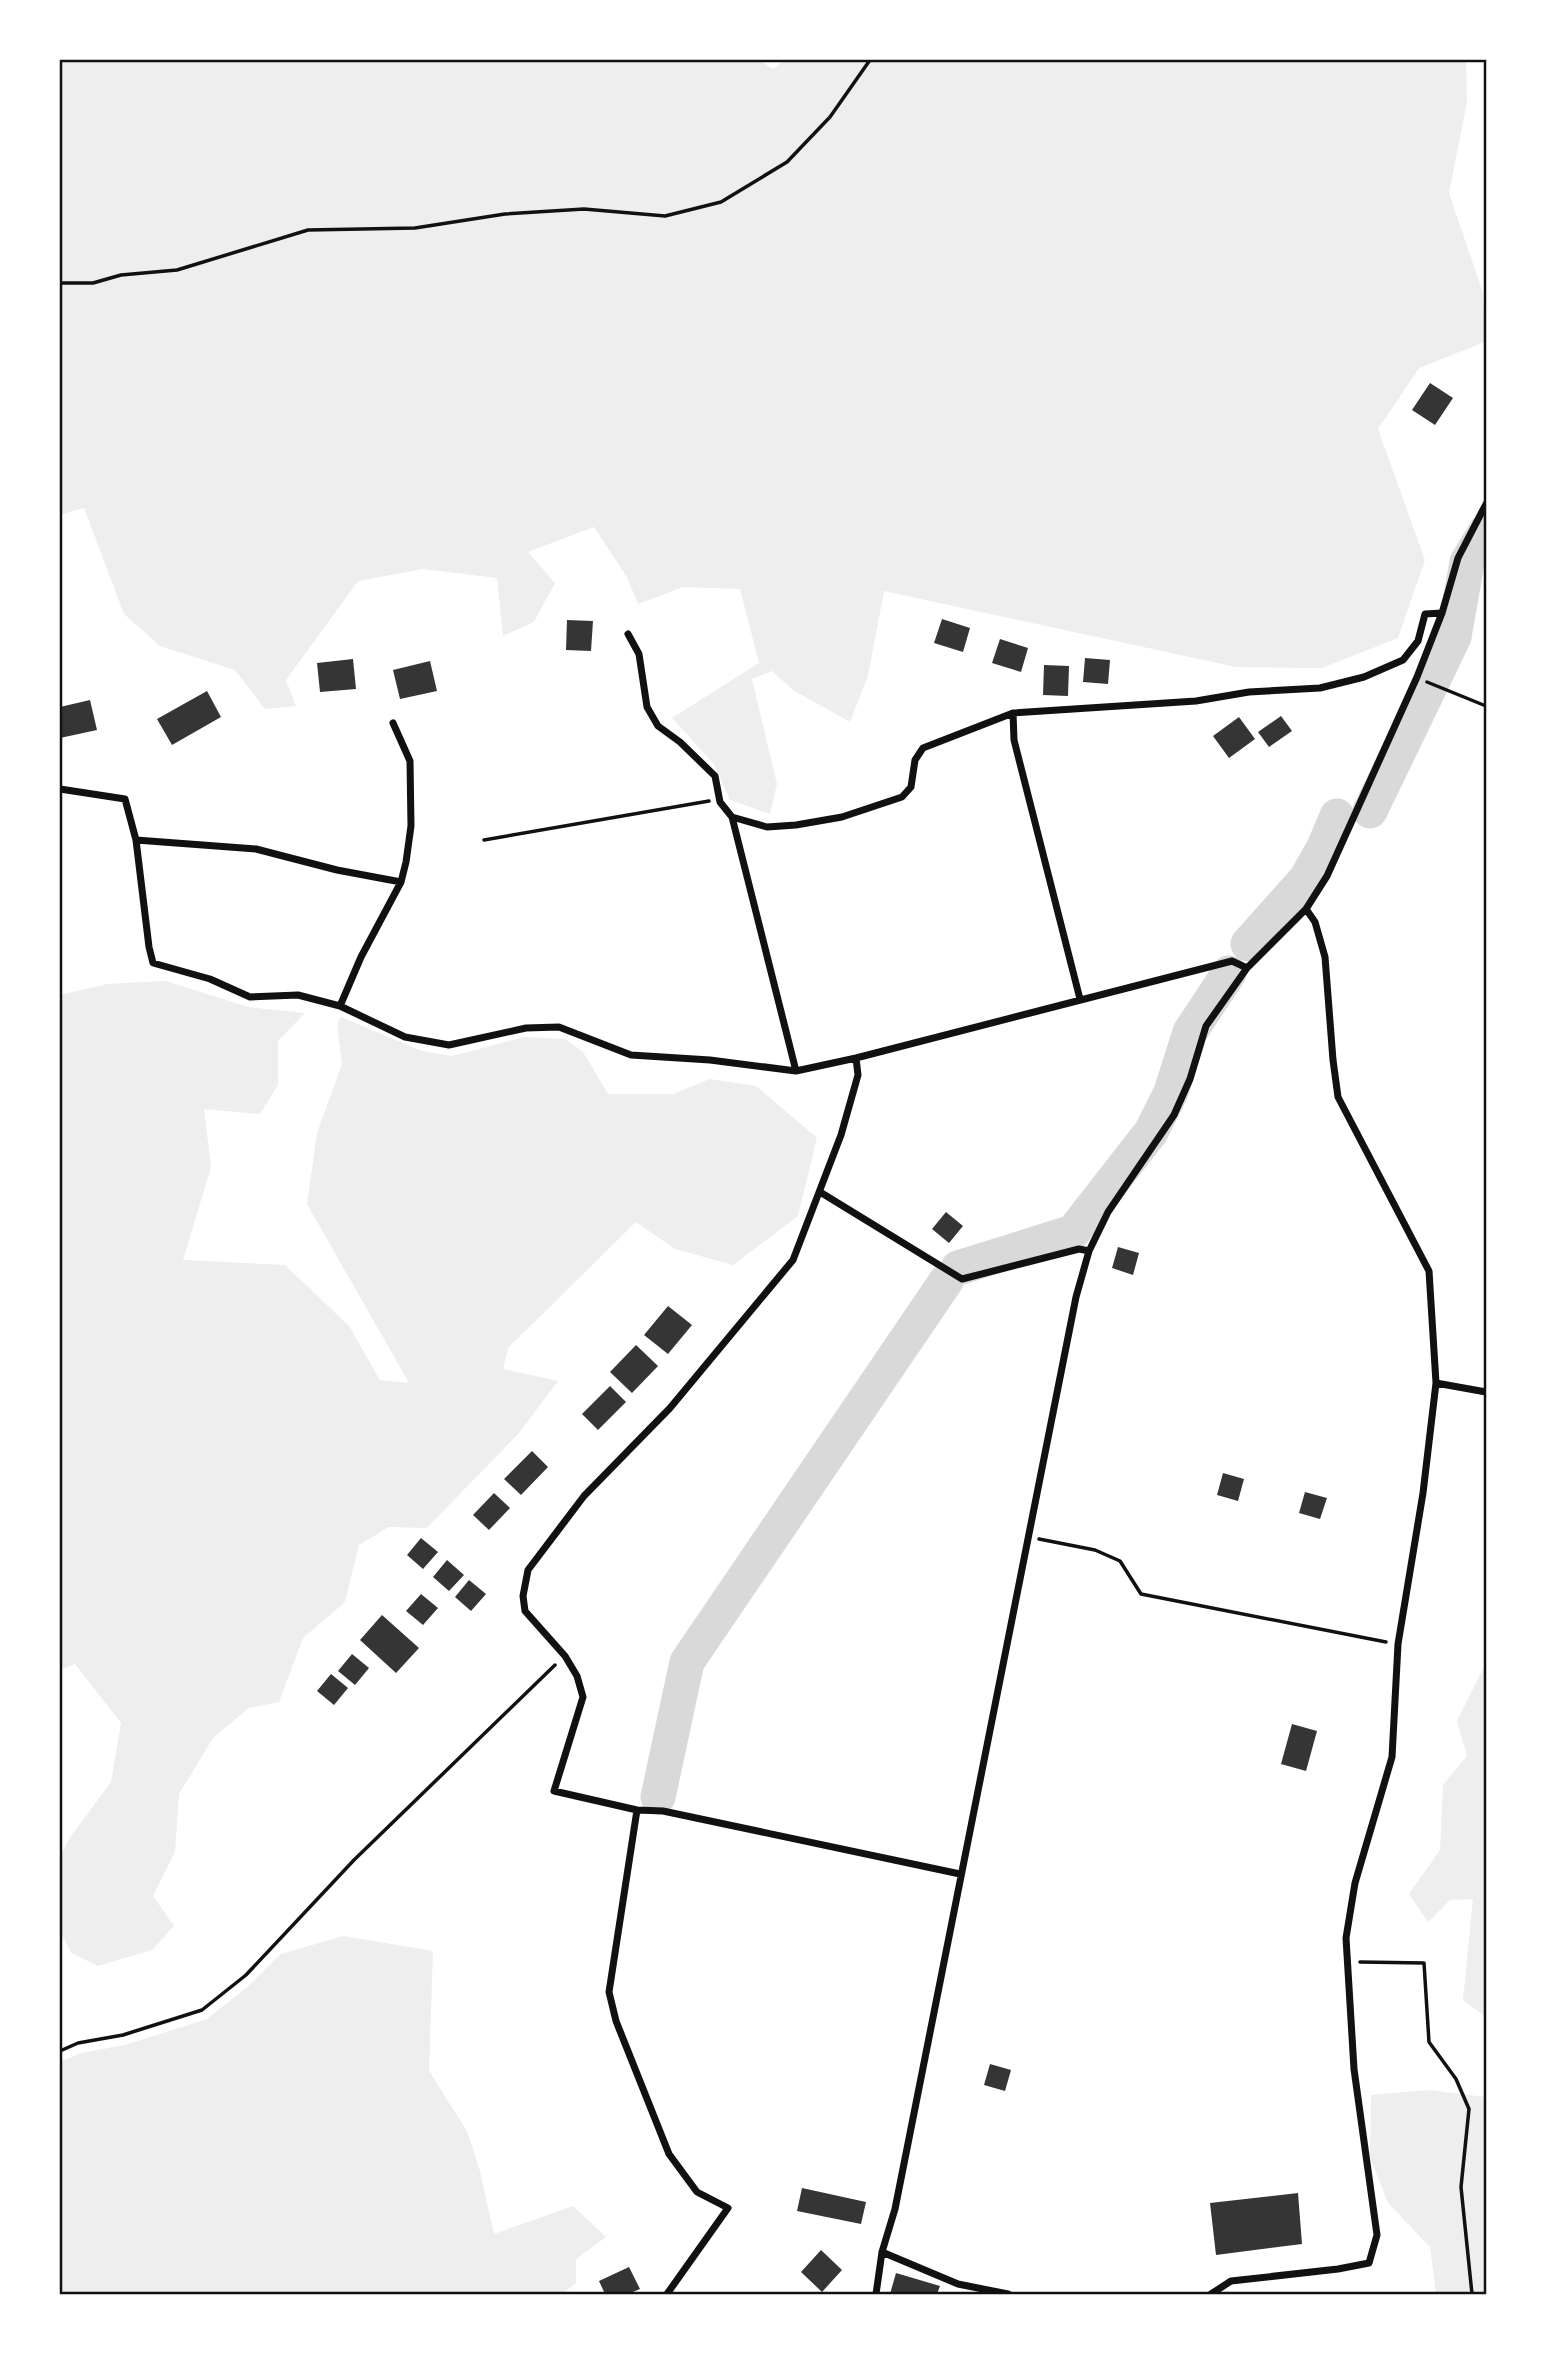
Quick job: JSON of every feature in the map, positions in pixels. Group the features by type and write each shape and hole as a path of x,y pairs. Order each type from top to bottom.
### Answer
{"street":[{"path":"876,2294 881,2252 895,2209 1076,1297 1089,1251 1108,1212 1174,1115 1190,1079 1206,1026 1247,968 1306,909 1327,876 1408,699 1443,613 1458,558 1486,504"},
{"path":"732,817 767,827 796,825 842,817 902,797 911,787 915,760 923,748 1013,713 1196,701 1249,692 1320,688 1364,677 1403,660 1418,641 1425,614 1443,613"},
{"path":"628,634 639,654 647,707 658,726 680,742 715,776 720,802 732,817 796,1071"},
{"path":"1013,713 1014,740 1080,999"},
{"path":"340,1006 361,957 401,882 406,862 411,826 410,761 393,723"},
{"path":"60,789 125,799 136,840 153,963 210,979 250,997 298,995 340,1006 405,1037 449,1045 526,1028 559,1027 631,1055 710,1060 796,1071 1232,961 1247,968"},
{"path":"136,840 256,849 337,870 401,882"},
{"path":"1212,2294 1231,2281 1369,2263 1377,2235 1354,2069 1346,1938 1355,1883 1392,1757 1398,1644 1423,1493 1436,1383 1429,1271 1338,1097 1325,957 1315,922 1306,909"},
{"path":"856,1058 858,1074 841,1135 793,1260 670,1408 584,1496 528,1570 523,1596 525,1611 565,1656 577,1676 583,1697 554,1791 637,1810 663,1811 960,1874"},
{"path":"820,1192 962,1279 1079,1249 1089,1251"},
{"path":"1436,1383 1486,1392"},
{"path":"637,1810 609,1992 617,2021 669,2154 697,2192 728,2208 667,2294"},
{"path":"881,2252 958,2284 1008,2294"}],"path":[{"path":"60,283 93,283 121,275 177,270 309,230 415,228 505,214 584,209 665,216 721,202 787,162 830,117 870,60"},
{"path":"1425,681 1486,706"},
{"path":"484,840 711,800 720,802"},
{"path":"1028,1536 1094,1550 1120,1561 1141,1594 1398,1644"},
{"path":"60,2052 78,2043 123,2035 202,2010 246,1975 354,1860 565,1656"},
{"path":"1347,1962 1424,1963 1429,2042 1456,2079 1469,2109 1461,2187 1472,2294"}],"shaded area":[{"path":"60,60 759,60 773,69 785,60 1466,60 1467,102 1449,193 1483,293 1485,342 1419,368 1378,429 1425,560 1398,638 1322,668 1236,667 884,591 868,676 850,722 793,690 772,671 752,679 777,784 770,814 730,800 714,764 672,718 759,663 740,589 683,587 638,604 627,577 594,527 528,552 555,583 534,622 503,636 497,578 423,569 358,581 286,680 296,706 265,709 235,670 160,646 124,614 84,508 60,515"},
{"path":"166,981 248,1007 305,1013 278,1041 278,1085 260,1114 204,1109 211,1167 183,1260 285,1265 349,1326 380,1380 409,1383 307,1204 317,1133 342,1064 337,1025 341,1017 422,1051 452,1056 524,1037 565,1039 583,1052 608,1094 673,1094 710,1079 756,1086 817,1138 798,1216 733,1265 675,1249 636,1222 508,1348 503,1369 558,1381 519,1433 427,1528 389,1527 359,1545 345,1602 303,1638 279,1702 249,1708 213,1738 179,1794 175,1852 153,1896 174,1926 152,1950 98,1966 71,1953 60,1931 60,1856 69,1839 111,1782 121,1723 75,1664 60,1670 60,995 107,984"},
{"path":"1486,1667 1486,2017 1463,2000 1473,1899 1450,1900 1428,1922 1409,1894 1440,1850 1443,1785 1467,1756 1457,1721"},
{"path":"343,1936 433,1951 429,2071 467,2131 480,2171 494,2234 573,2206 606,2237 576,2259 576,2283 562,2294 60,2294 60,2062 81,2053 125,2045 207,2019 252,1983 281,1954"},
{"path":"1429,2090 1486,2097 1486,2294 1436,2294 1430,2247 1388,2203 1370,2157 1371,2095"}],"building":[{"path":"1430,383 1453,398 1435,425 1412,410"},
{"path":"942,619 970,628 963,652 934,643"},
{"path":"567,620 593,621 591,651 566,650"},
{"path":"1000,639 1028,648 1021,672 992,663"},
{"path":"1085,658 1110,660 1108,684 1083,682"},
{"path":"353,659 356,689 320,692 317,663"},
{"path":"430,661 437,691 400,699 393,670"},
{"path":"1044,665 1069,666 1068,696 1043,695"},
{"path":"207,691 221,717 172,745 157,719"},
{"path":"90,700 97,730 60,738 60,707"},
{"path":"1281,716 1292,731 1269,747 1258,732"},
{"path":"1239,717 1255,739 1229,758 1213,736"},
{"path":"946,1212 963,1226 949,1243 932,1229"},
{"path":"1118,1247 1139,1253 1133,1275 1112,1268"},
{"path":"668,1306 692,1325 668,1354 644,1335"},
{"path":"636,1345 658,1366 632,1393 610,1372"},
{"path":"610,1386 626,1402 598,1430 582,1414"},
{"path":"532,1451 548,1467 521,1495 504,1479"},
{"path":"1223,1473 1244,1479 1238,1501 1217,1495"},
{"path":"1305,1492 1327,1498 1320,1519 1299,1513"},
{"path":"494,1493 510,1508 489,1530 473,1515"},
{"path":"421,1538 438,1552 423,1569 407,1555"},
{"path":"447,1560 464,1575 449,1591 433,1577"},
{"path":"469,1580 486,1594 471,1611 455,1597"},
{"path":"421,1594 438,1608 423,1625 406,1611"},
{"path":"382,1615 419,1648 396,1673 360,1640"},
{"path":"352,1654 369,1668 355,1685 338,1671"},
{"path":"331,1674 348,1688 334,1705 317,1691"},
{"path":"1292,1724 1317,1731 1306,1771 1281,1764"},
{"path":"990,2064 1011,2070 1005,2091 984,2085"},
{"path":"802,2188 866,2202 861,2224 797,2211"},
{"path":"1298,2193 1302,2244 1216,2255 1210,2203"},
{"path":"821,2250 842,2270 822,2292 801,2272"},
{"path":"629,2267 640,2289 628,2294 605,2294 599,2281"},
{"path":"896,2273 940,2286 937,2294 890,2294"}],"waterway":[{"path":"1370,811 1454,637 1467,562 1486,531"},
{"path":"1248,944 1306,879 1337,816"},
{"path":"958,1268 1073,1232 1151,1132 1171,1092 1190,1032 1229,973"},
{"path":"658,1797 687,1662 946,1281"}]}
